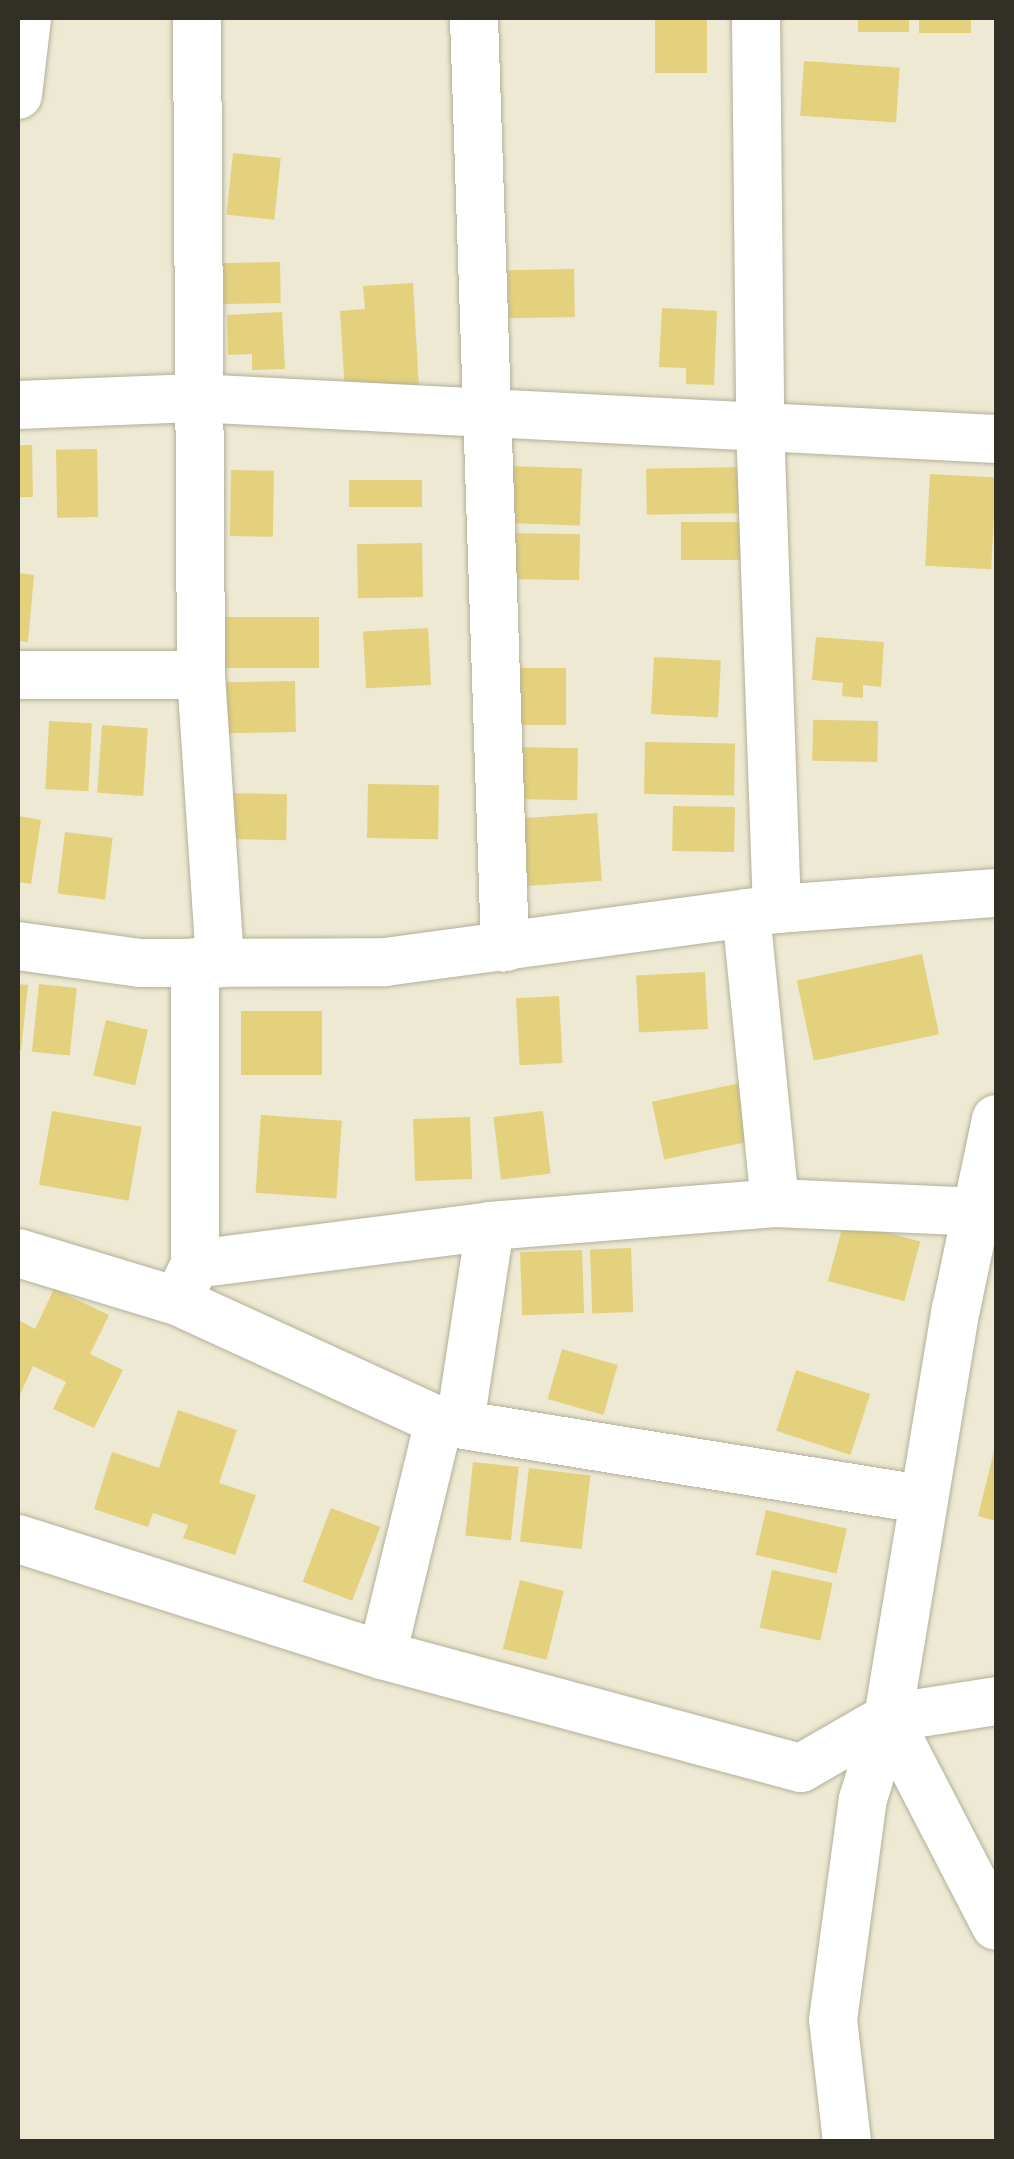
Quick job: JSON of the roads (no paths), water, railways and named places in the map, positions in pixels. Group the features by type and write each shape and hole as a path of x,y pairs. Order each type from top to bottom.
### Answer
{"street":[{"path":"18,95 27,18"},
{"path":"186,1283 207,962 195,398 197,18"},
{"path":"474,18 490,409 504,947"},
{"path":"756,18 762,911 776,1203"},
{"path":"18,405 195,398 490,409 996,439"},
{"path":"18,675 201,674"},
{"path":"18,946 140,962 385,962 762,911 996,893"},
{"path":"847,2142 833,2020 862,1799 888,1718 923,1499 976,1313 978,1212 996,1119"},
{"path":"186,1283 490,1226 776,1203 978,1212"},
{"path":"382,1654 450,1422 490,1226"},
{"path":"18,1253 186,1283 450,1422 923,1499"},
{"path":"18,1539 382,1654 801,1768 888,1718 996,1701"},
{"path":"888,1718 996,1926"}]}
